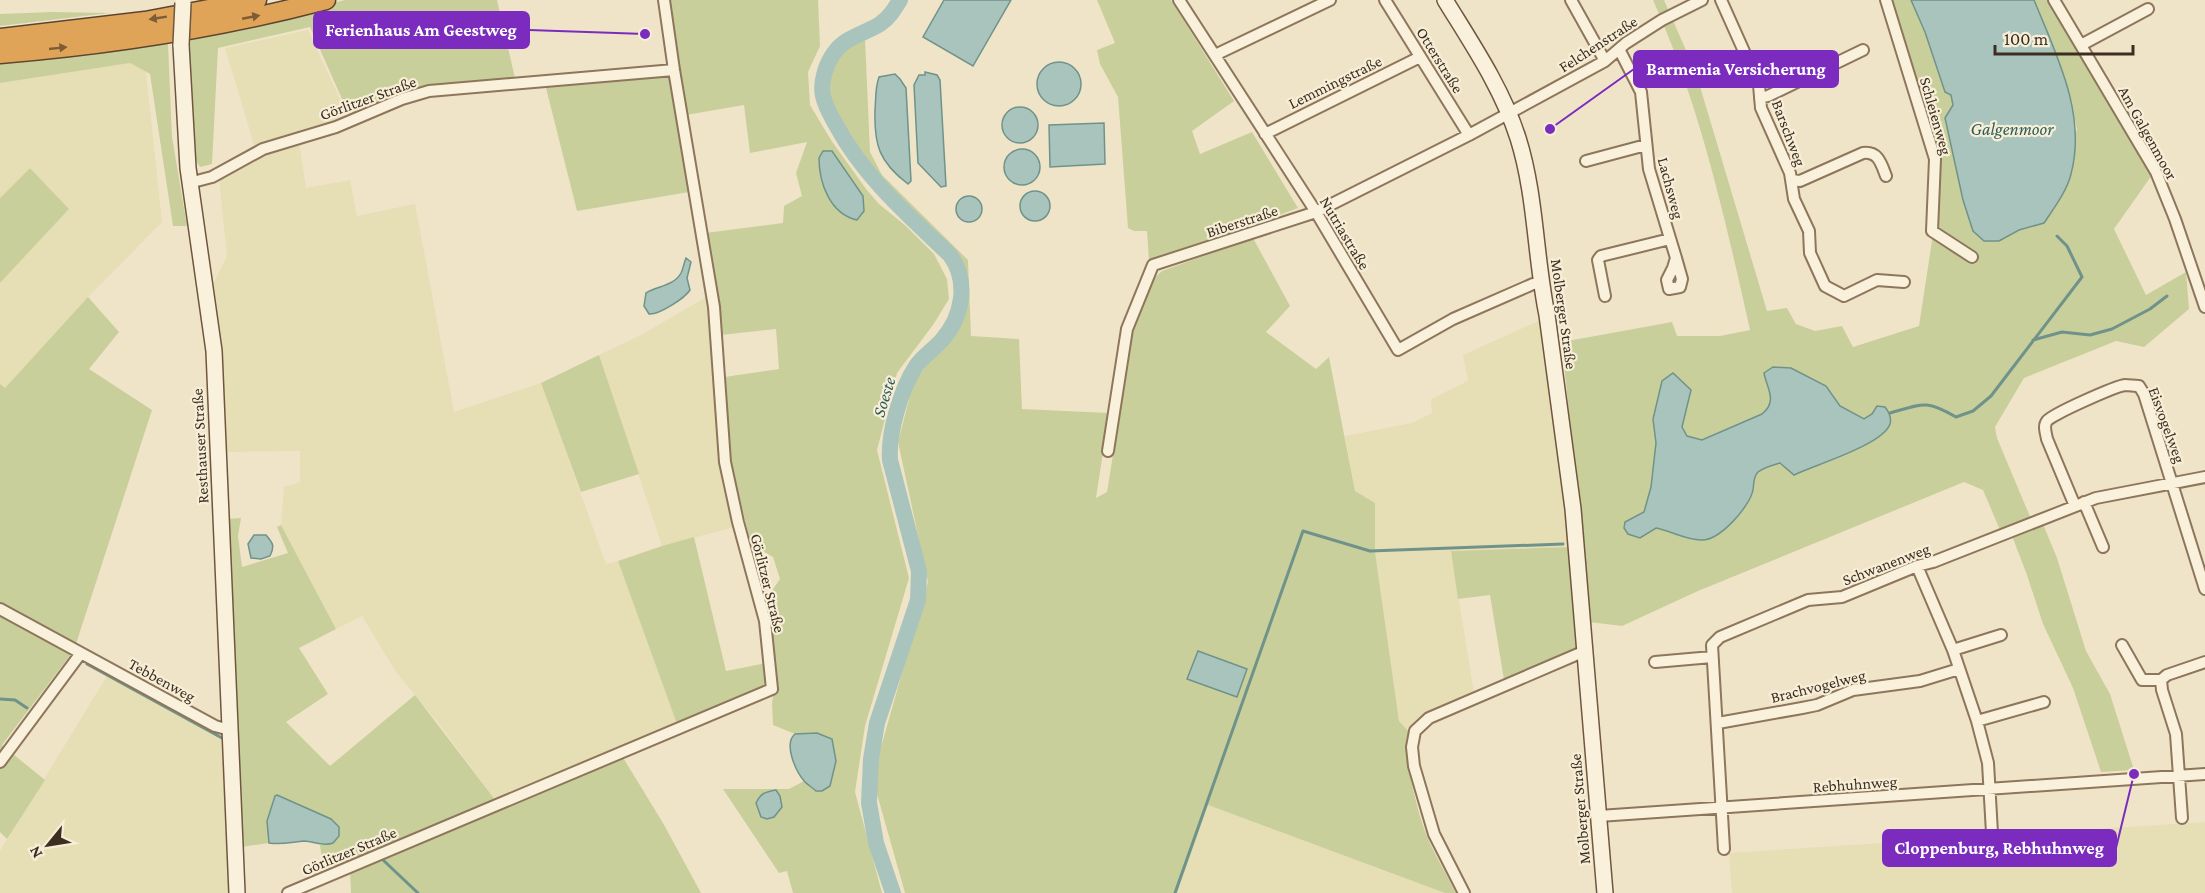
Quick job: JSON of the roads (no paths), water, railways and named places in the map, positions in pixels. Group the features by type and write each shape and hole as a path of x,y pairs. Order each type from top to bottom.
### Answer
{"highway":[{"path":"0,38 145,21 257,0"},
{"path":"0,54 146,36 288,10 326,0"}],"main road":[{"name":"Molberger Straße","path":"1445,0 1488,71 1509,113 1519,140 1531,192 1541,283 1573,509 1605,893"},
{"name":"Resthauser Straße","path":"183,2 182,92 189,183 214,351 237,893"}],"street":[{"name":"Görlitzer Straße","path":"288,893 772,689 765,621 738,522 725,462 714,307 664,0"},
{"name":"Nutriastraße","path":"1179,0 1316,212 1398,350 1453,319 1533,284 1541,283"},
{"path":"1215,55 1330,0"},
{"name":"Otterstraße","path":"1385,0 1469,135"},
{"path":"1571,0 1605,61"},
{"name":"Felchenstraße","path":"1509,113 1605,61 1626,43 1662,20 1702,0"},
{"name":"Barschweg","path":"1721,0 1759,85 1761,108 1790,173 1794,199 1809,231 1810,253 1825,286 1844,296 1877,280 1904,282"},
{"name":"Schleienweg","path":"1886,0 1935,159 1932,231 1972,257"},
{"name":"Am Galgenmoor","path":"2054,0 2156,172 2204,302"},
{"path":"2081,45 2148,9"},
{"name":"Lachsweg","path":"1619,49 1641,92 1649,169 1676,258"},
{"name":"Barschweg","path":"1760,98 1863,50"},
{"name":"Lemmingstraße","path":"1264,134 1420,57"},
{"name":"Görlitzer Straße","path":"189,183 212,177 263,149 336,127 402,99 429,91 674,70"},
{"name":"Biberstraße","path":"1108,451 1127,329 1153,265 1316,212 1509,113"},
{"name":"Lachsweg","path":"1586,161 1646,145"},
{"name":"Barschweg","path":"1791,180 1800,182 1863,153 1870,152 1879,157 1886,176"},
{"name":"Lachsweg","path":"1605,296 1598,260 1601,256 1670,239"},
{"name":"Eisvogelweg","path":"2079,504 2047,439 2046,422 2069,408 2124,385 2139,386 2144,394 2172,484"},
{"name":"Schwanenweg","path":"1712,657 1712,645 1720,637 1808,600 1842,597 2096,498 2205,477"},
{"path":"2172,484 2205,589"},
{"path":"2079,504 2103,548"},
{"path":"1917,566 1953,650 1977,721 1988,763 1992,833"},
{"name":"Tebbenweg","path":"0,609 215,726 230,730"},
{"path":"1953,650 2001,635"},
{"path":"2122,645 2142,680 2162,680"},
{"path":"1464,893 1434,834 1414,766 1412,747 1415,731 1429,717 1585,651"},
{"path":"0,762 81,653"},
{"path":"1655,662 1712,657 1718,723 1724,849"},
{"path":"2182,818 2176,734 2162,690 2162,680 2167,675 2205,662"},
{"name":"Brachvogelweg","path":"1718,723 1802,708 1853,690 1920,681 1959,669"},
{"path":"1977,721 2044,702"},
{"name":"Rebhuhnweg","path":"1599,816 2205,774"}],"water":[{"path":"944,0 1011,0 973,66 923,37"},
{"name":"Galgenmoor","path":"1911,0 2034,0 2067,85 2075,129 2075,152 2071,174 2060,199 2044,223 2019,230 1999,241 1984,241 1973,231 1963,200 1945,118 1953,105 1951,95 1945,92 1925,32"},
{"path":"1059,62 1067,63 1075,68 1080,76 1080,92 1075,100 1067,105 1059,106 1051,105 1043,100 1038,92 1037,84 1038,76 1043,68 1051,63"},
{"path":"925,72 937,75 940,80 946,186 941,187 918,163 914,85 919,75 925,75"},
{"path":"895,74 906,88 911,181 908,184 890,168 877,143 875,110 879,77"},
{"path":"1020,107 1033,112 1038,125 1033,138 1020,143 1007,138 1002,125 1007,112"},
{"path":"1104,123 1105,164 1050,167 1049,125"},
{"path":"1022,149 1035,154 1040,167 1035,180 1022,185 1009,180 1004,167 1009,154"},
{"path":"823,151 832,151 863,196 864,211 857,220 840,211 828,196 820,168 819,158"},
{"path":"1035,191 1045,196 1050,206 1045,216 1035,221 1025,216 1020,206 1025,196"},
{"path":"969,196 978,200 982,209 978,218 969,222 960,218 956,209 960,200"},
{"path":"686,258 691,262 687,278 690,290 671,305 659,312 649,314 644,306 646,293 674,281 682,271"},
{"path":"1773,367 1791,368 1826,386 1840,406 1864,419 1872,414 1877,406 1885,407 1890,415 1890,424 1885,432 1862,447 1794,475 1780,463 1758,472 1755,476 1751,497 1746,505 1725,529 1709,539 1690,539 1656,528 1640,538 1628,534 1624,528 1625,522 1644,512 1651,487 1656,443 1653,419 1662,381 1673,373 1691,390 1682,427 1687,436 1702,440 1762,414 1767,409 1770,395 1764,373"},
{"path":"254,535 266,535 270,540 273,547 270,556 261,559 251,558 248,544"},
{"path":"1198,651 1247,669 1237,697 1187,679"},
{"path":"817,733 832,739 836,761 830,786 822,791 816,791 798,772 792,758 790,744 795,734"},
{"path":"776,790 782,807 774,817 767,819 761,817 756,803 764,794"},
{"path":"277,795 331,819 339,827 339,836 329,844 304,841 269,843 267,821"}],"waterway":[{"name":"Soeste","path":"893,893 876,843 869,803 871,759 877,723 918,600 919,571 890,460 891,437 910,376 949,331 959,309 961,287 960,276 950,255 873,178 847,144 830,115 822,91 826,68 838,48 849,39 883,22 900,0"},
{"path":"1890,413 1909,407 1930,405 1956,417 1973,411 1991,396 2082,277 2067,246 2057,236"},
{"path":"2033,340 2062,332 2090,335 2112,329 2150,309 2167,296"},
{"path":"1175,893 1303,531 1370,551 1563,544"},
{"path":"87,664 222,738"},
{"path":"0,699 15,700 27,708"},
{"path":"382,859 418,893"}],"place":[{"name":"Ferienhaus Am Geestweg","path":"645,34"},
{"name":"Barmenia Versicherung","path":"1550,129"},
{"name":"Cloppenburg, Rebhuhnweg","path":"2134,774"}]}
